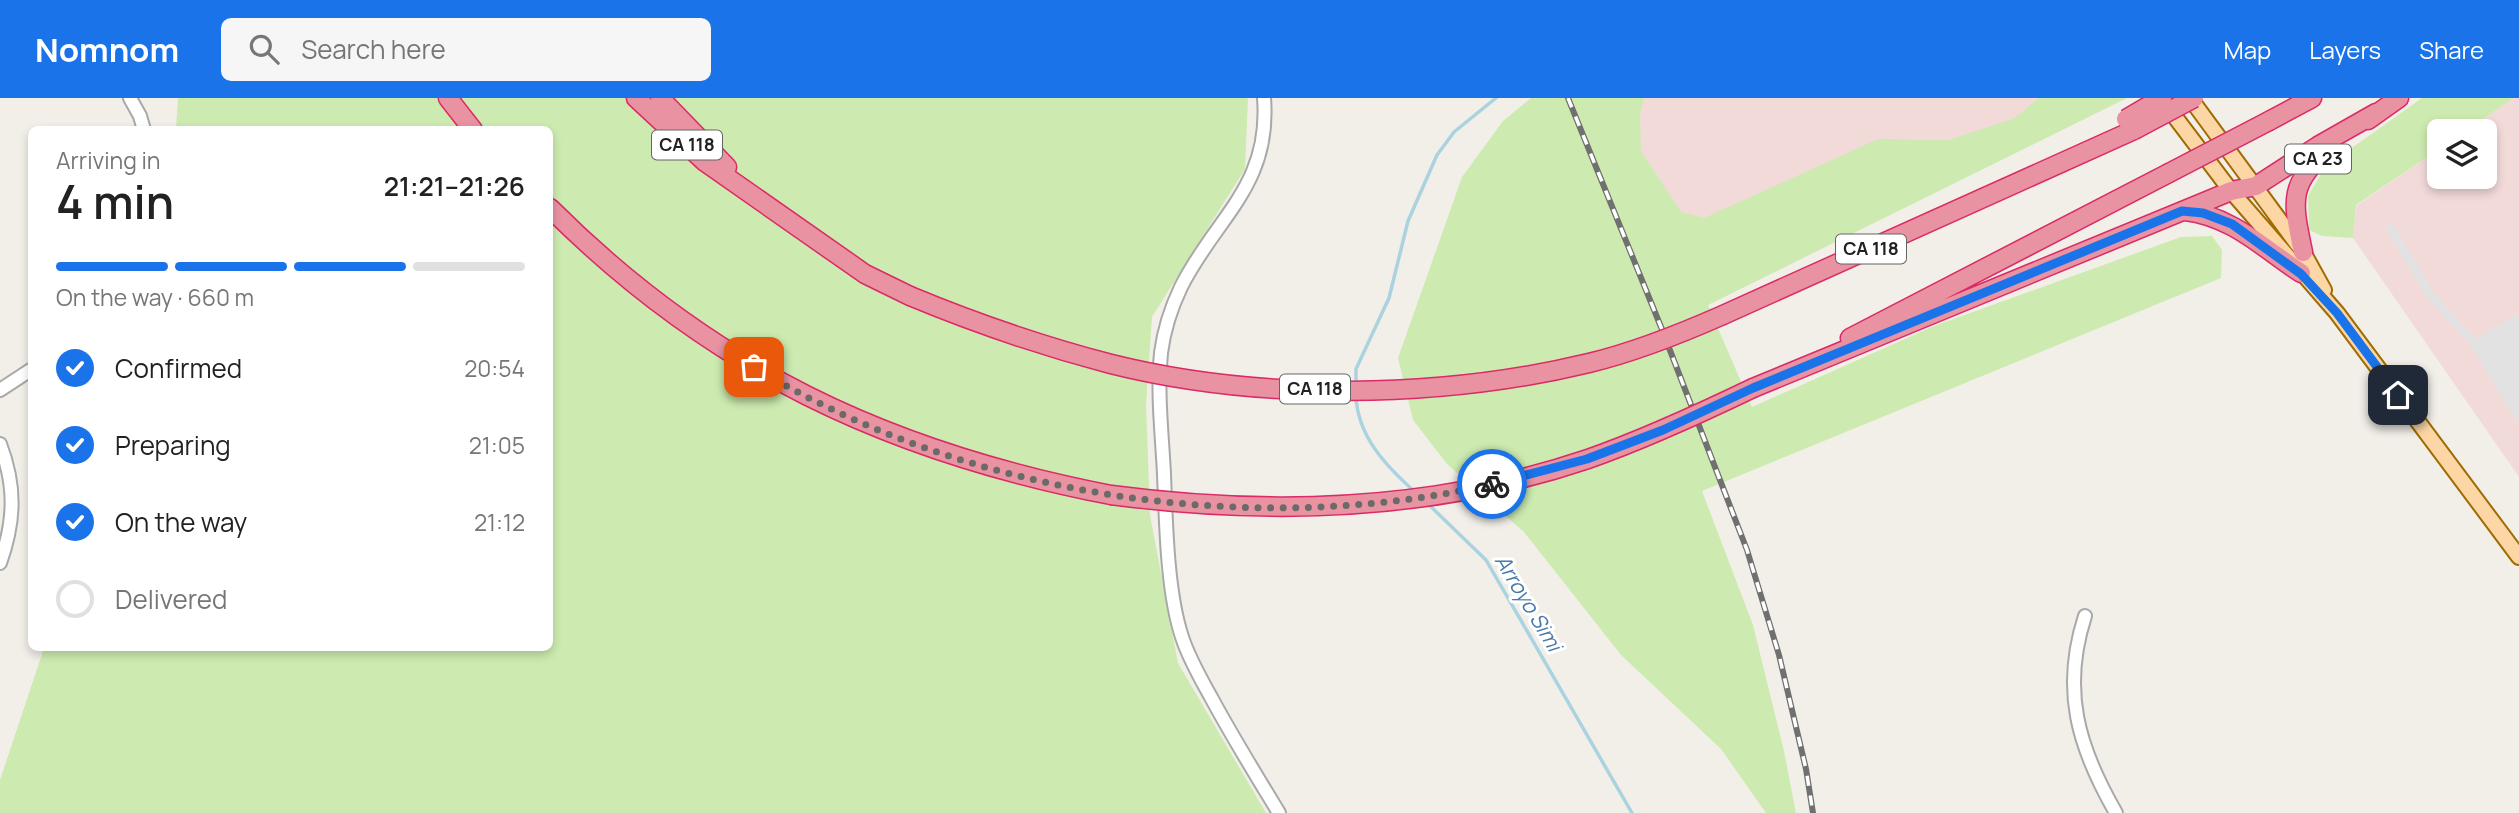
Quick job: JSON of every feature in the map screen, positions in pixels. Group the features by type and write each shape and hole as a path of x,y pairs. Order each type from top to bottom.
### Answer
{"highway":[{"path":"448,98 470,126"},
{"path":"462,98 482,126"},
{"name":"CA 118","path":"636,98 705,162 865,274 910,296 1012,335 1112,364 1177,377 1298,389 1430,387 1509,378 1589,363 1674,337 2018,183 2130,125 2162,98"},
{"path":"660,98 722,161 742,187"},
{"path":"2130,125 2192,98"},
{"path":"553,211 612,268 659,305 773,379 821,404 904,439 1041,482 1111,495 1187,504 1257,508 1364,505 1433,496 1539,473 1587,459 1663,430 1753,388 2312,98"},
{"name":"CA 23","path":"2303,252 2294,211 2297,188 2308,168 2329,149 2399,98"},
{"path":"1753,388 2231,191 2256,187 2318,146 2376,113"},
{"path":"2182,211 2203,213 2232,224 2301,274"}],"main road":[{"name":"CA 23","path":"2162,98 2231,191 2337,313 2519,557"},
{"path":"2192,98 2303,252"},
{"name":"CA 23","path":"2303,252 2337,313"}],"street":[{"path":"130,98 143,126"},
{"path":"1264,98 1264,136 1253,174 1183,284 1172,306 1161,354 1160,391 1166,520 1175,610 1182,637 1192,663 1225,723 1279,813"},
{"path":"0,390 28,372"},
{"path":"0,444 13,501 12,526 0,562"},
{"path":"2085,616 2074,665 2075,710 2086,752 2116,813"}],"shaded area":[{"path":"1640,98 2057,98 2011,129 1670,240 1630,151"},
{"path":"2514,98 2519,98 2519,477 2353,238 2356,206 2427,157 2427,189 2497,189 2497,119 2483,119"},
{"path":"2393,223 2434,293 2475,339 2519,313 2519,404 2516,406 2519,410 2519,425 2469,343 2427,298 2385,228"}],"green space":[{"path":"178,98 1248,98 1245,169 1152,317 1146,404 1150,515 1178,663 1266,813 0,813 0,780 43,651 553,651 553,126 176,126"},
{"path":"1531,98 1644,98 1640,116 1641,151 1681,212 1704,218 1878,139 1948,140 2013,119 2039,98 2127,98 1708,305 1752,407 1934,326 2181,237 2212,236 2222,250 2221,278 1702,491 1753,625 1784,751 1796,813 1766,813 1721,749 1621,655 1524,532 1447,464 1413,420 1398,358 1462,177 1503,121"},
{"path":"2422,98 2514,98 2483,119 2427,119 2427,157 2356,205 2353,238 2322,236 2309,230 2308,196 2325,167"}],"waterway":[{"name":"Arroyo Simi","path":"1356,383 1356,369 1389,298 1408,221 1437,155 1454,132 1496,98"},
{"name":"Arroyo Simi","path":"1356,395 1367,437 1384,461 1415,492"},
{"name":"Arroyo Simi","path":"1426,502 1486,560 1632,813"}],"railway":[{"path":"1568,98 1661,327 1747,550 1779,655 1806,769 1813,813"}],"way so far":[{"path":"754,367 821,404 916,443 1041,482 1111,495 1187,504 1295,508 1364,505 1433,496 1492,484"}],"route":[{"path":"1492,484 1587,459 1663,430 1753,388 2182,211 2203,213 2232,224 2301,274 2337,313 2398,395"}]}
